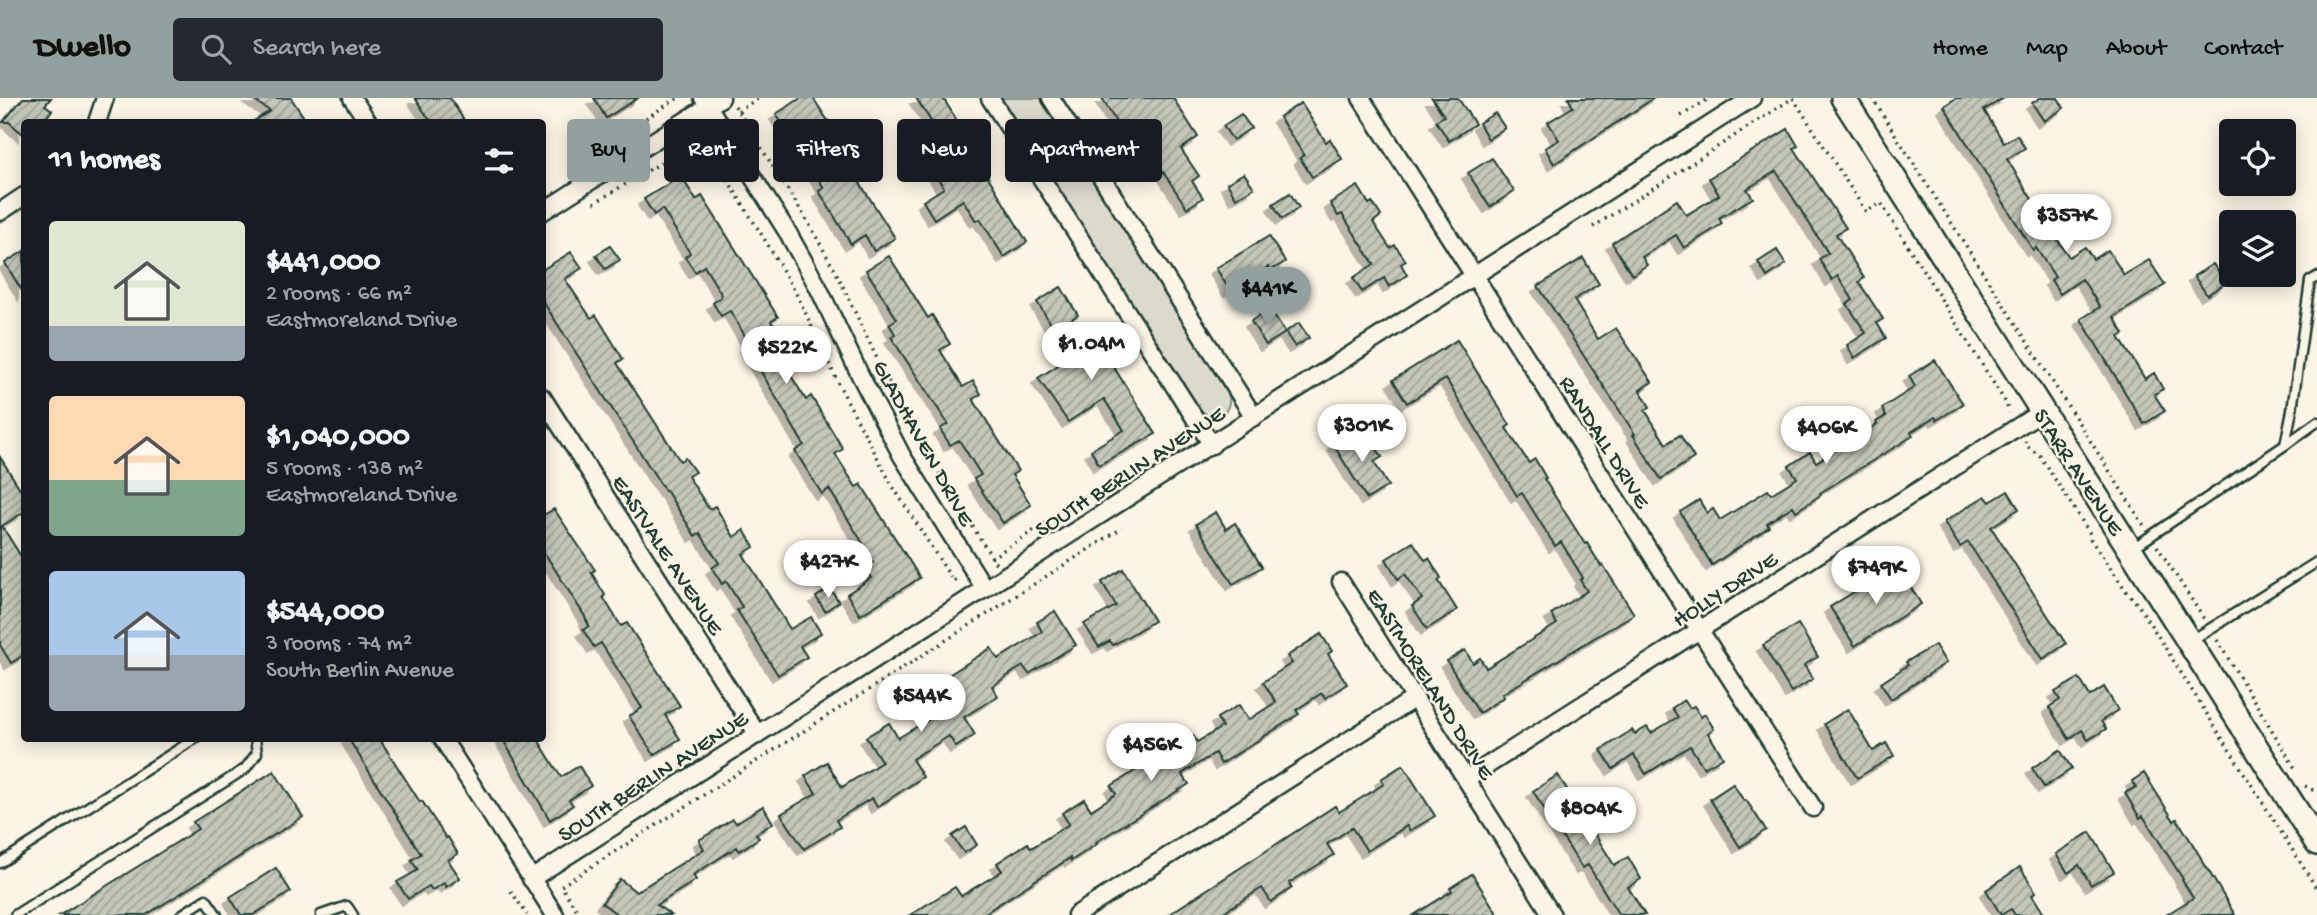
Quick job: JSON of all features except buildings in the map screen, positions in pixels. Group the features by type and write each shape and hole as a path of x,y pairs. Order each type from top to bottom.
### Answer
{"street":[{"path":"98,119 104,98"},
{"path":"352,98 366,119"},
{"path":"990,98 1212,445"},
{"path":"1051,98 1254,417"},
{"name":"RANDALL DRIVE","path":"1361,98 1813,808"},
{"name":"SOUTH BERLIN AVENUE","path":"531,879 1752,98"},
{"name":"STARR AVENUE","path":"1843,98 2189,642 2310,818 2317,843"},
{"path":"546,209 689,118 711,101"},
{"name":"GLADHAVEN DRIVE","path":"711,101 718,119"},
{"name":"GLADHAVEN DRIVE","path":"756,182 818,287 911,473 985,589"},
{"path":"0,212 21,198"},
{"name":"EASTVALE AVENUE","path":"546,403 758,734"},
{"name":"HOLLY DRIVE","path":"1466,779 2041,412"},
{"name":"EASTMORELAND DRIVE","path":"1341,582 1552,915"},
{"path":"1076,915 1415,698"},
{"path":"445,742 555,915"}],"lane":[{"path":"2285,445 2310,281 2317,277"},
{"path":"2130,549 2317,422"},
{"path":"2189,642 2317,562"},
{"path":"0,863 190,742"},
{"path":"15,915 245,769 257,753 256,742"},
{"path":"181,915 194,911 206,899 216,915"},
{"path":"321,915 347,906 353,915"}],"path":[{"path":"644,119 677,98 689,118"},
{"path":"730,98 838,276 922,445 1016,596"},
{"path":"731,119 759,98"},
{"path":"1681,116 1710,98"},
{"path":"1593,227 1793,98 1866,212 1881,203 2006,403 2006,410 2025,438 2026,445 2040,456 2089,532 2091,540 2139,606 2317,889"},
{"path":"1872,98 2210,629 2294,763 2298,775"},
{"path":"594,203 664,161"},
{"path":"729,182 798,297 840,387 892,485 953,581"},
{"path":"991,558 1096,491"},
{"path":"580,915 561,886 1122,528"},
{"path":"2300,781 2309,789 2317,789"},
{"path":"511,891 527,915"}],"shaded area":[{"path":"1001,98 1043,98 1056,119 1014,119"},
{"path":"1054,182 1096,182 1229,391 1228,406 1221,415 1211,416 1198,408"}]}
